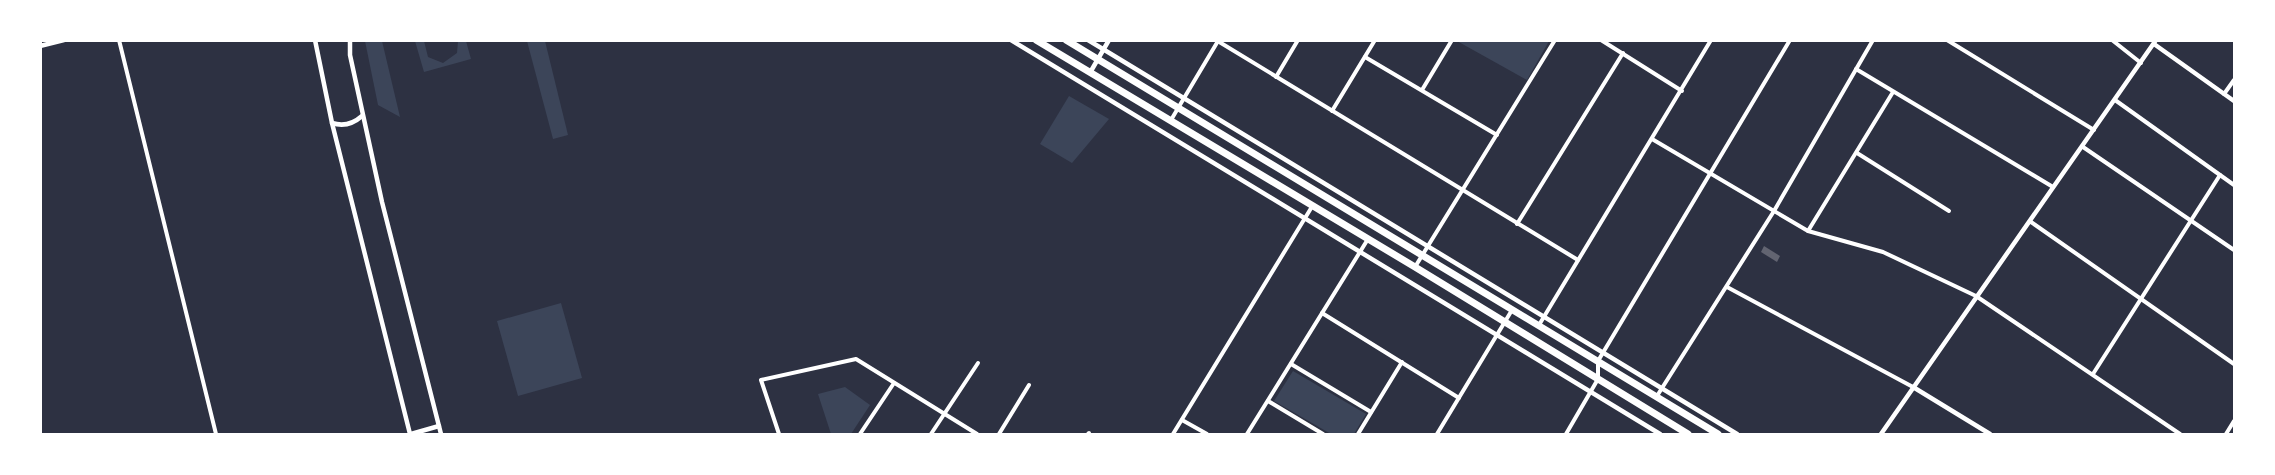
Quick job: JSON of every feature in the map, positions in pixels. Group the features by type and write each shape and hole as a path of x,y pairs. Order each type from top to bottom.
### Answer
{"highway":[{"path":"1036,40 1368,238 1688,435"},
{"path":"1066,40 1718,435"}],"street":[{"path":"40,46 63,40"},
{"path":"119,40 216,435"},
{"path":"315,40 332,123 411,435 439,426"},
{"path":"351,40 350,55 363,116 441,435"},
{"path":"1011,40 1660,435"},
{"path":"1088,40 1428,245 1543,318 1662,387 1737,435"},
{"path":"1091,71 1109,40"},
{"path":"1276,77 1298,40"},
{"path":"1332,111 1375,40"},
{"path":"1422,90 1452,40"},
{"path":"1414,267 1555,40"},
{"path":"1601,40 1682,91"},
{"path":"1538,326 1711,40"},
{"path":"1566,435 1598,379 1598,361 1790,40"},
{"path":"1657,397 1774,211 1873,40"},
{"path":"1947,40 2094,130"},
{"path":"2112,40 2142,63"},
{"path":"1171,120 1217,41 1578,260"},
{"path":"1881,435 1912,387 2031,222 2156,42 2235,101"},
{"path":"1516,224 1623,54"},
{"path":"1365,57 1497,135"},
{"path":"1856,69 2054,188"},
{"path":"2224,94 2235,80"},
{"path":"1808,231 1893,92"},
{"path":"2115,100 2235,185"},
{"path":"332,123 340,126 349,124 363,116"},
{"path":"1652,139 1808,231 1883,252 1976,296 2180,435"},
{"path":"2083,147 2235,250"},
{"path":"1857,153 1949,211"},
{"path":"2093,375 2220,175"},
{"path":"1173,435 1313,205"},
{"path":"2031,222 2235,364"},
{"path":"1247,435 1368,238"},
{"path":"1727,287 1912,387 1990,435"},
{"path":"1437,435 1512,310"},
{"path":"1322,313 1459,398"},
{"path":"779,435 761,381 856,359 977,435"},
{"path":"1358,435 1402,362"},
{"path":"932,435 978,363"},
{"path":"1291,364 1371,412"},
{"path":"861,435 894,383"},
{"path":"999,435 1029,385"},
{"path":"1268,401 1323,435"},
{"path":"1182,420 1207,435"},
{"path":"2226,435 2235,421"}],"shaded area":[{"path":"1457,40 1549,41 1527,80"},
{"path":"365,41 382,41 400,117 378,105"},
{"path":"415,41 424,41 428,57 443,63 457,53 458,41 466,41 471,59 424,72"},
{"path":"527,41 545,41 568,135 553,139"},
{"path":"1069,96 1109,119 1072,163 1040,144"},
{"path":"561,303 582,378 518,396 497,321"},
{"path":"1293,371 1366,414 1354,434 1331,434 1274,401"},
{"path":"845,387 870,405 851,434 831,434 818,394"}],"building":[{"path":"1764,246 1780,256 1777,262 1761,252"}]}
